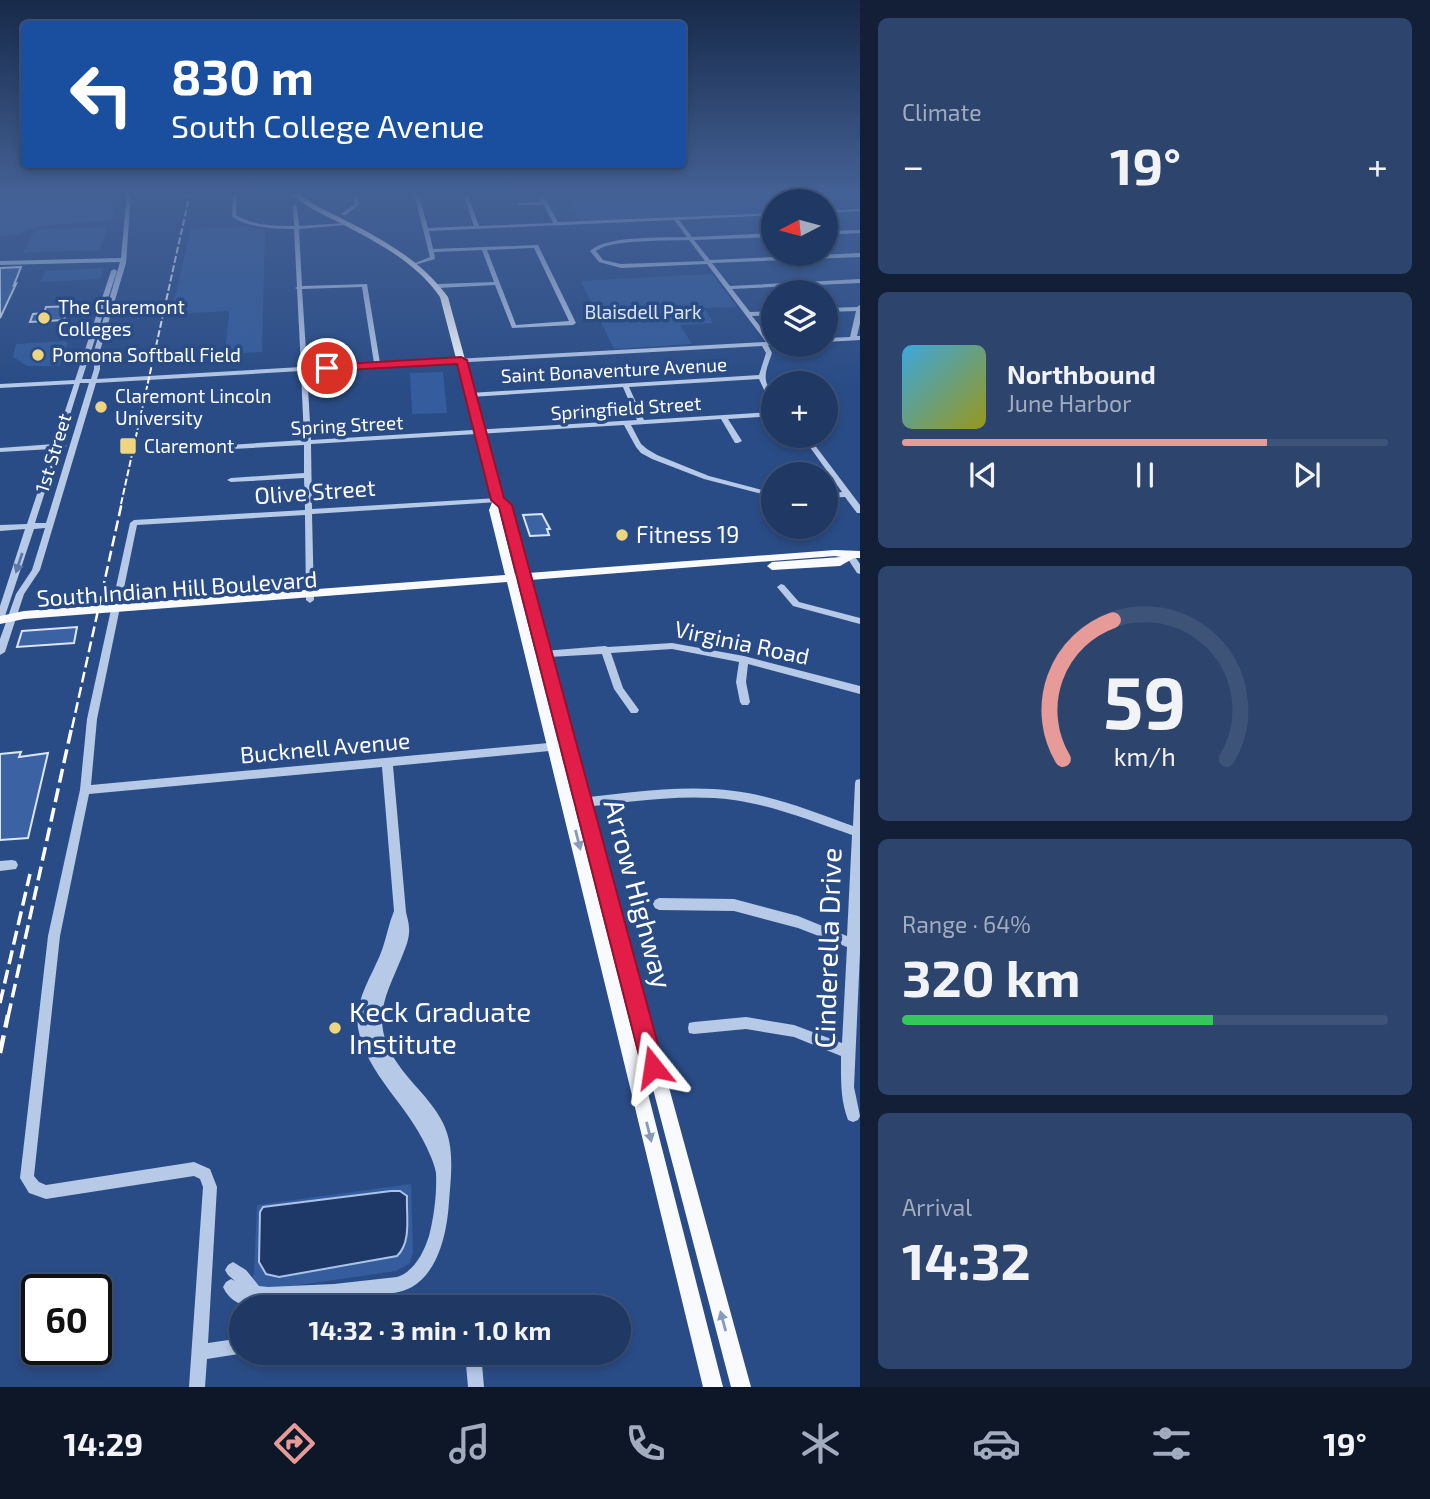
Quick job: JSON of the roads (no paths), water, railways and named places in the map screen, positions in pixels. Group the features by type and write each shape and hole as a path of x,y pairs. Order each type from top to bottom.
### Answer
{"main road":[{"path":"405,258 416,264 438,286"},
{"name":"Arrow Highway","path":"438,286 448,308 498,500 494,510 518,581 577,804 713,1387"},
{"name":"South Indian Hill Boulevard","path":"4,619 22,622 114,612 518,581 840,562 855,556"},
{"name":"Arrow Highway","path":"577,804 741,1387"}],"street":[{"path":"297,258 307,444 310,597"},
{"path":"416,264 431,258"},
{"path":"488,258 514,327 573,323 542,258"},
{"path":"597,258 605,263 621,266 800,258"},
{"path":"705,258 761,332"},
{"path":"0,263 121,260"},
{"name":"1st Street","path":"0,652 4,619 31,526 117,263 121,260 123,263 97,351 97,369 36,570 4,619"},
{"path":"728,288 859,281"},
{"path":"438,286 498,283"},
{"path":"298,288 365,285 377,365"},
{"path":"838,309 859,308 855,339 859,348"},
{"path":"748,314 761,314"},
{"path":"0,386 761,343"},
{"path":"761,380 768,357"},
{"name":"Saint Bonaventure Avenue","path":"470,394 760,377"},
{"path":"625,385 642,423"},
{"name":"Springfield Street","path":"481,433 761,415"},
{"path":"723,417 738,442"},
{"path":"627,424 636,444 651,455 761,492"},
{"name":"Spring Street","path":"214,448 481,433"},
{"path":"0,450 74,446"},
{"path":"814,448 859,511"},
{"path":"231,480 308,475"},
{"path":"838,495 847,494"},
{"name":"Olive Street","path":"114,612 134,523 498,500"},
{"path":"0,528 49,525"},
{"path":"855,556 859,571"},
{"path":"781,587 796,604 859,621"},
{"path":"114,612 92,719 85,790 54,936 27,1178 34,1188 46,1192 194,1169 205,1174 210,1187 197,1387"},
{"name":"Virginia Road","path":"538,654 672,646 744,659 859,690"},
{"path":"606,649 619,689 634,710"},
{"path":"744,659 741,682 745,702"},
{"name":"Bucknell Avenue","path":"85,790 562,745"},
{"path":"297,1295 404,1283 421,1270 431,1250 442,1212 443,1171 429,1135 384,1072 372,1050 364,1026 367,998 392,941 395,919 400,912 387,761"},
{"name":"Cinderella Drive","path":"853,1115 847,1087 856,945 859,783"},
{"path":"577,804 698,793 736,796 772,804 858,832"},
{"path":"659,904 734,905 798,922 856,945"},
{"path":"694,1028 746,1023 794,1031 848,1052"},
{"path":"233,1270 239,1272 248,1288 265,1295"},
{"path":"231,1287 240,1295"},
{"path":"199,1352 229,1348"},
{"path":"474,1365 476,1387"}],"railway":[{"path":"121,504 176,258"},
{"path":"72,728 122,502"},
{"path":"8,1017 72,726"},
{"path":"0,1003 30,874"},
{"path":"0,1053 8,1015"}],"place":[{"name":"The Claremont Colleges","path":"44,318"},
{"name":"Pomona Softball Field","path":"38,355"},
{"name":"Claremont Lincoln University","path":"101,407"},
{"name":"Claremont","path":"128,446"},
{"name":"Fitness 19","path":"622,535"},
{"name":"Keck Graduate Institute","path":"335,1028"}],"park label":[{"name":"Blaisdell Park","path":"643,312"}]}
